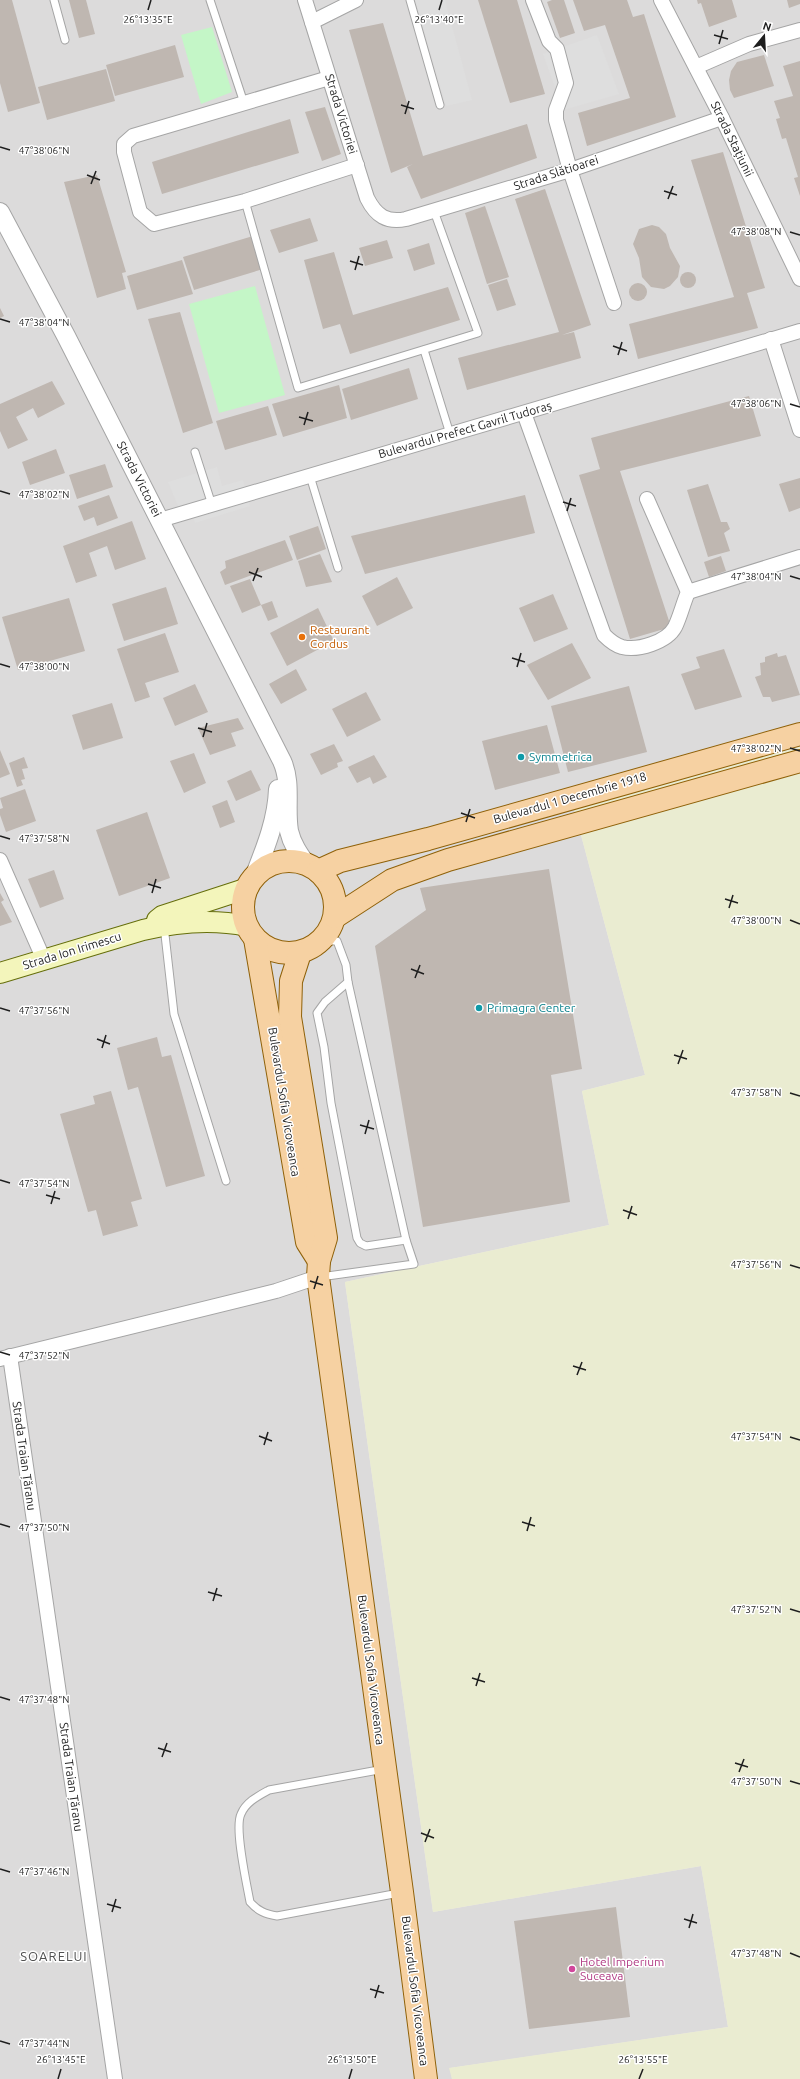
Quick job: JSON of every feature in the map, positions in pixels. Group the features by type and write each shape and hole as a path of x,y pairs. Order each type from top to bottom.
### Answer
{"main road":[{"name":"Bulevardul 1 Decembrie 1918","path":"312,868 428,839 800,734"},
{"path":"335,918 392,880 448,860 800,762"},
{"path":"163,921 230,922 251,932 273,950 284,954 300,953 321,941 330,930 335,918 336,904 333,892 327,880 312,868 293,861 279,862 266,868 251,882 243,900 243,913 251,932"},
{"name":"Strada Ion Irimescu","path":"0,973 144,930 251,882"},
{"name":"Bulevardul Sofia Vicoveanca","path":"251,932 307,1242 319,1269 426,2079"},
{"name":"Bulevardul Sofia Vicoveanca","path":"300,953 291,981 290,1017 326,1238 319,1269"}],"street":[{"name":"Strada Victoriei","path":"305,0 356,165 372,208 380,216 388,220"},
{"path":"312,22 356,0"},
{"path":"533,0 549,41 557,49 566,83 556,110 556,120 570,170 614,303"},
{"name":"Strada Stațiunii","path":"661,0 722,118 800,279"},
{"path":"696,68 749,44 800,30"},
{"path":"329,78 133,136 124,144 124,152 140,212 154,224 245,201 356,165"},
{"name":"Strada Slătioarei","path":"388,220 406,219 570,170 722,118"},
{"name":"Strada Victoriei","path":"0,212 160,520 286,768 290,832 294,846 312,868"},
{"name":"Bulevardul Prefect Gavril Tudoraș","path":"160,520 800,331"},
{"path":"771,339 800,430"},
{"path":"524,412 604,635 612,642 622,647 634,648 665,639 674,628 688,592 647,499"},
{"path":"688,592 800,557"},
{"name":"Strada Victoriei","path":"251,882 263,853 276,809 279,777 275,748"},
{"path":"0,860 44,960"},
{"name":"Strada Traian Țăranu","path":"115,2079 5,1358 276,1291 319,1269"}],"lane":[{"path":"54,0 65,40"},
{"path":"210,0 244,103"},
{"path":"410,0 440,105"},
{"path":"245,201 298,388 478,333 434,211"},
{"path":"424,350 450,434"},
{"path":"195,452 212,505"},
{"path":"310,476 338,568"},
{"path":"163,921 174,1014 226,1181"},
{"path":"319,1269 414,1264 406,1240 348,982 346,965 337,941 321,941"},
{"path":"348,982 325,1002 317,1013 324,1047 331,1103 357,1238 360,1243 366,1246 406,1240"},
{"path":"384,1769 268,1790 254,1798 240,1814 238,1827 250,1902 257,1910 264,1914 277,1916 402,1892"}],"shaded area":[{"path":"0,0 800,0 800,747 573,805 645,1075 582,1091 609,1225 345,1282 433,1912 701,1866 728,2027 450,2068 452,2079 0,2079"},
{"path":"415,0 445,0 472,100 446,106"},
{"path":"597,35 619,94 563,110 543,54"},
{"path":"217,467 222,486 243,480 250,506 195,523 190,509 181,513 168,482"}],"green space":[{"path":"212,27 232,92 201,104 181,35"},
{"path":"255,286 285,395 219,413 189,304"},
{"path":"800,747 800,2079 452,2079 449,2068 728,2027 701,1866 433,1912 345,1282 609,1225 582,1091 645,1075 573,805"}],"building":[{"path":"0,0 12,0 40,103 8,112 0,83"},
{"path":"69,0 86,0 95,34 79,38"},
{"path":"478,0 517,0 545,94 510,103"},
{"path":"552,0 564,0 575,33 560,38 547,2"},
{"path":"573,0 627,0 633,17 644,14 676,117 587,146 578,113 630,98 605,25 584,31"},
{"path":"697,0 732,0 737,17 709,27 701,3 698,4"},
{"path":"787,0 800,0 800,4 789,8"},
{"path":"383,23 423,156 527,124 537,158 421,199 407,167 413,164 391,173 349,30"},
{"path":"175,45 184,77 115,96 106,65"},
{"path":"764,55 774,86 734,98 730,90 729,80 731,71 737,62"},
{"path":"800,61 800,196 794,178 798,177 786,138 782,139 776,119 780,118 774,101 793,96 783,66"},
{"path":"106,69 115,101 47,120 38,87"},
{"path":"325,107 341,154 322,161 305,112"},
{"path":"290,119 299,153 162,194 152,162"},
{"path":"723,152 765,288 747,293 758,328 638,359 629,324 734,297 691,160"},
{"path":"97,175 126,272 122,273 126,289 97,298 64,182"},
{"path":"545,189 591,325 562,335 574,332 581,358 467,390 458,358 559,332 515,199"},
{"path":"485,206 509,277 487,284 465,213"},
{"path":"310,218 318,241 279,253 270,230"},
{"path":"652,225 659,227 666,234 670,248 680,266 678,277 670,286 664,289 651,287 642,277 639,258 633,244 639,229"},
{"path":"253,236 263,269 194,290 183,257"},
{"path":"387,240 393,258 365,266 359,248"},
{"path":"429,243 435,264 414,271 407,250"},
{"path":"334,252 353,315 448,287 460,320 350,354 340,324 323,329 304,260"},
{"path":"182,260 193,294 137,310 127,276"},
{"path":"685,272 691,272 696,277 694,286 691,288 685,288 680,283 680,277"},
{"path":"507,279 516,305 497,311 488,285"},
{"path":"638,283 644,286 647,292 644,298 638,301 632,298 629,292 632,286"},
{"path":"0,308 4,316 0,318"},
{"path":"180,312 213,423 183,433 148,319"},
{"path":"409,368 418,399 351,420 342,389"},
{"path":"52,381 65,404 38,418 33,408 16,417 28,440 8,449 0,431 0,404"},
{"path":"339,385 347,418 283,437 272,404"},
{"path":"749,396 761,436 620,471 671,627 630,639 579,475 600,469 591,438"},
{"path":"268,406 277,435 225,450 216,421"},
{"path":"56,449 65,473 30,485 22,462"},
{"path":"105,464 113,487 77,499 69,475"},
{"path":"800,478 800,508 789,512 779,484"},
{"path":"708,484 721,522 727,522 730,529 724,533 730,551 708,557 687,490"},
{"path":"109,495 118,518 97,526 94,517 84,521 78,506"},
{"path":"525,495 535,533 365,574 351,536"},
{"path":"132,521 146,559 115,570 107,546 89,553 97,576 76,583 63,546"},
{"path":"318,526 326,549 297,560 289,536"},
{"path":"285,540 293,560 225,585 220,572 226,568 225,561"},
{"path":"320,554 332,582 306,587 298,561"},
{"path":"721,556 726,571 709,577 704,562"},
{"path":"397,577 413,608 377,626 362,596"},
{"path":"250,579 261,605 242,613 230,586"},
{"path":"166,587 178,624 124,641 112,604"},
{"path":"553,594 568,629 534,642 519,608"},
{"path":"69,598 85,651 18,670 2,617"},
{"path":"272,601 278,617 268,621 261,605"},
{"name":"Restaurant Cordus","path":"318,608 334,641 287,666 270,633"},
{"path":"165,633 179,672 145,683 150,697 135,702 117,649"},
{"path":"572,643 591,678 548,700 527,665"},
{"path":"724,649 742,697 695,710 681,674 700,668 696,657"},
{"path":"777,653 778,657 786,655 800,695 772,702 770,697 763,697 755,677 761,675 760,663 765,662 765,657"},
{"path":"296,669 307,690 281,704 269,684"},
{"path":"195,684 208,712 175,726 163,698"},
{"path":"629,686 647,752 568,772 551,706"},
{"path":"366,692 381,720 347,737 332,709"},
{"path":"112,703 123,738 83,750 72,715"},
{"path":"238,718 244,729 231,733 236,746 210,755 198,728"},
{"name":"Symmetrica","path":"547,725 560,773 495,790 482,741"},
{"path":"334,744 343,761 337,763 338,767 321,775 310,754"},
{"path":"0,750 10,774 0,778"},
{"path":"194,753 206,783 184,793 170,761"},
{"path":"374,755 387,777 373,784 370,777 357,783 348,767"},
{"path":"24,757 28,768 22,769 25,779 21,780 23,785 17,787 9,763"},
{"path":"251,770 261,790 236,801 227,781"},
{"path":"25,789 36,821 6,832 0,815 0,809 3,808 0,798"},
{"path":"227,800 235,822 220,828 212,806"},
{"path":"147,812 170,878 119,896 96,830"},
{"name":"Primagra Center","path":"549,869 582,1069 551,1075 570,1202 423,1227 375,946 426,910 420,888"},
{"path":"54,870 64,899 40,908 28,879"},
{"path":"0,893 4,900 1,902 12,922 0,926"},
{"path":"157,1037 162,1057 171,1055 205,1176 166,1187 138,1087 128,1090 117,1048"},
{"path":"111,1091 142,1199 131,1202 138,1226 103,1236 96,1210 88,1212 60,1114 95,1104 93,1096"},
{"name":"Hotel Imperium Suceava","path":"616,1907 630,2017 529,2029 514,1921"}],"place":[{"name":"Restaurant Cordus","path":"302,637"},
{"name":"Symmetrica","path":"521,757"},
{"name":"Primagra Center","path":"479,1008"},
{"name":"Hotel Imperium Suceava","path":"572,1969"}],"district":[{"name":"SOARELUI","path":"54,1956"}]}
